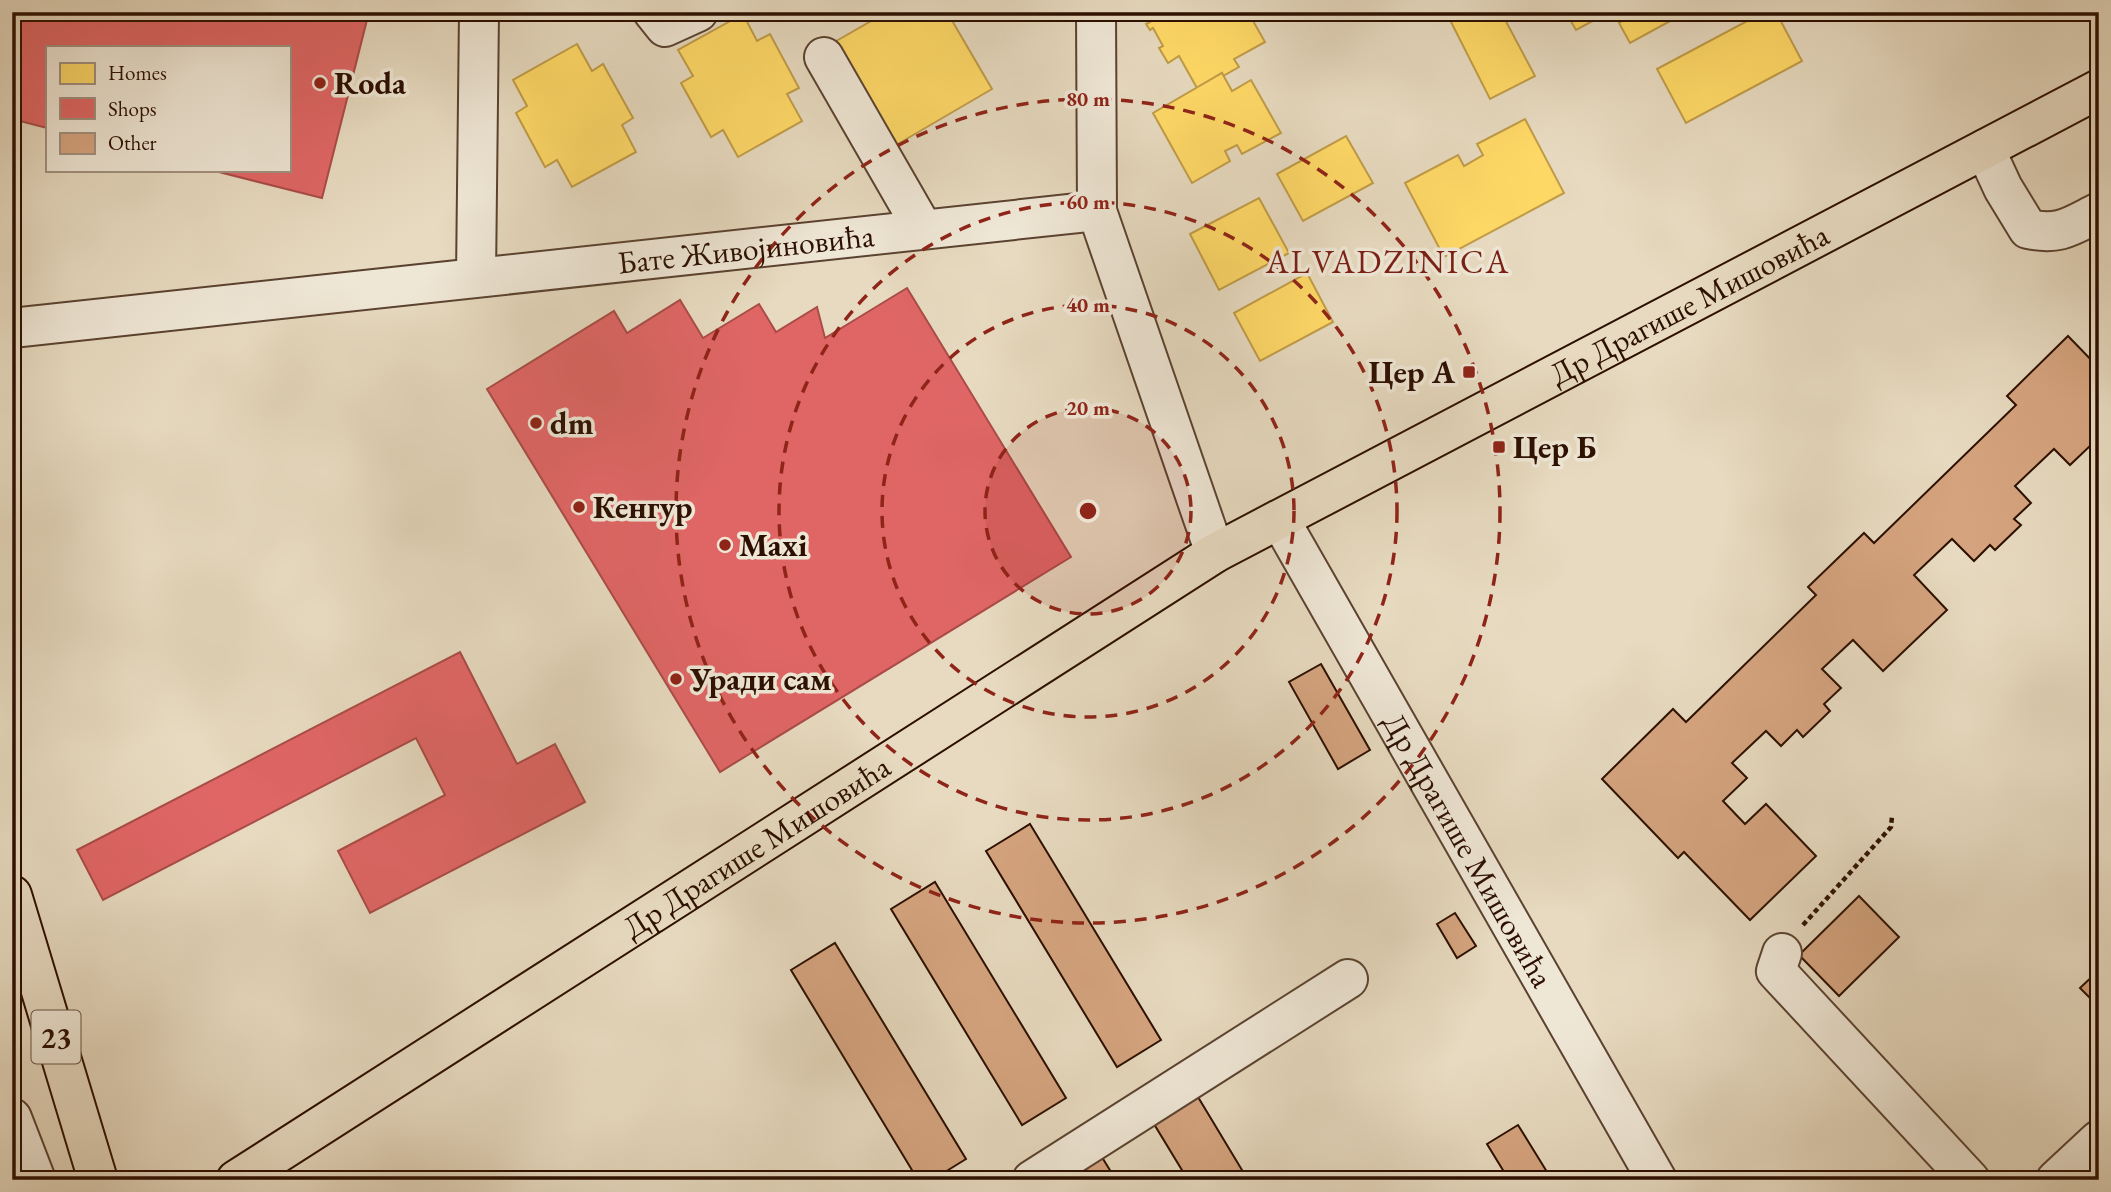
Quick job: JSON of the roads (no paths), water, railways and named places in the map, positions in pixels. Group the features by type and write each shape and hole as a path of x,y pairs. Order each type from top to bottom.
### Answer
{"main road":[{"name":"Др Драгише Мишовића","path":"250,1176 1215,553 2099,89"},
{"name":"23","path":"12,895 98,1180"}],"street":[{"path":"477,277 479,12"},
{"path":"653,12 665,27 698,12"},
{"path":"1096,12 1097,211 1215,553"},
{"path":"824,57 923,229"},
{"path":"1985,149 2003,188 2028,229 2044,233 2060,232 2099,212"},
{"name":"Бате Живојиновића","path":"12,328 1097,211"},
{"name":"Др Драгише Мишовића","path":"1280,520 1657,1180"},
{"path":"1782,953 1776,971 1970,1180"},
{"path":"1032,1180 1348,979"},
{"path":"12,1118 36,1180"},
{"path":"2056,1180 2099,1140"}],"place":[{"name":"Roda","path":"320,83"},
{"name":"Цер А","path":"1469,372"},
{"name":"dm","path":"536,423"},
{"name":"Цер Б","path":"1499,447"},
{"name":"Кенгур","path":"579,507"},
{"name":"Maxi","path":"725,545"},
{"name":"Уради сам","path":"676,679"}],"district":[{"name":"ALVADZINICA","path":"1388,261"}]}
